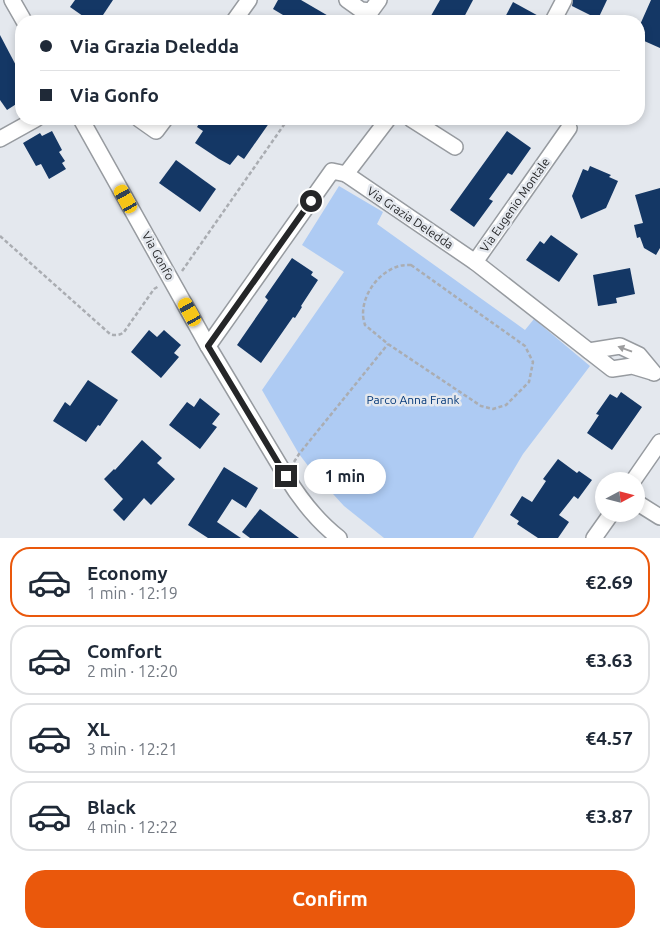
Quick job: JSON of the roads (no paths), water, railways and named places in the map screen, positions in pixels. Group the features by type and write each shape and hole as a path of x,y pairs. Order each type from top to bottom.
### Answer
{"street":[{"path":"12,0 21,15"},
{"path":"238,15 249,0"},
{"path":"347,0 361,10 371,11 379,0"},
{"path":"556,15 564,0"},
{"path":"0,139 25,125"},
{"name":"Via Gonfo","path":"84,125 208,346 296,493 310,511 339,538"},
{"path":"148,125 156,131 160,125"},
{"path":"208,346 332,171 346,174 383,125"},
{"path":"420,125 455,147"},
{"name":"Via Eugenio Montale","path":"569,128 475,262 612,370 632,366 656,374"},
{"name":"Via Grazia Deledda","path":"346,174 475,262"},
{"name":"Via Eugenio Montale","path":"589,351 620,346 638,355 656,374"},
{"path":"639,472 660,442"},
{"path":"645,508 660,517"},
{"path":"594,538 605,522"}],"park label":[{"name":"Parco Anna Frank","path":"413,400"}]}
